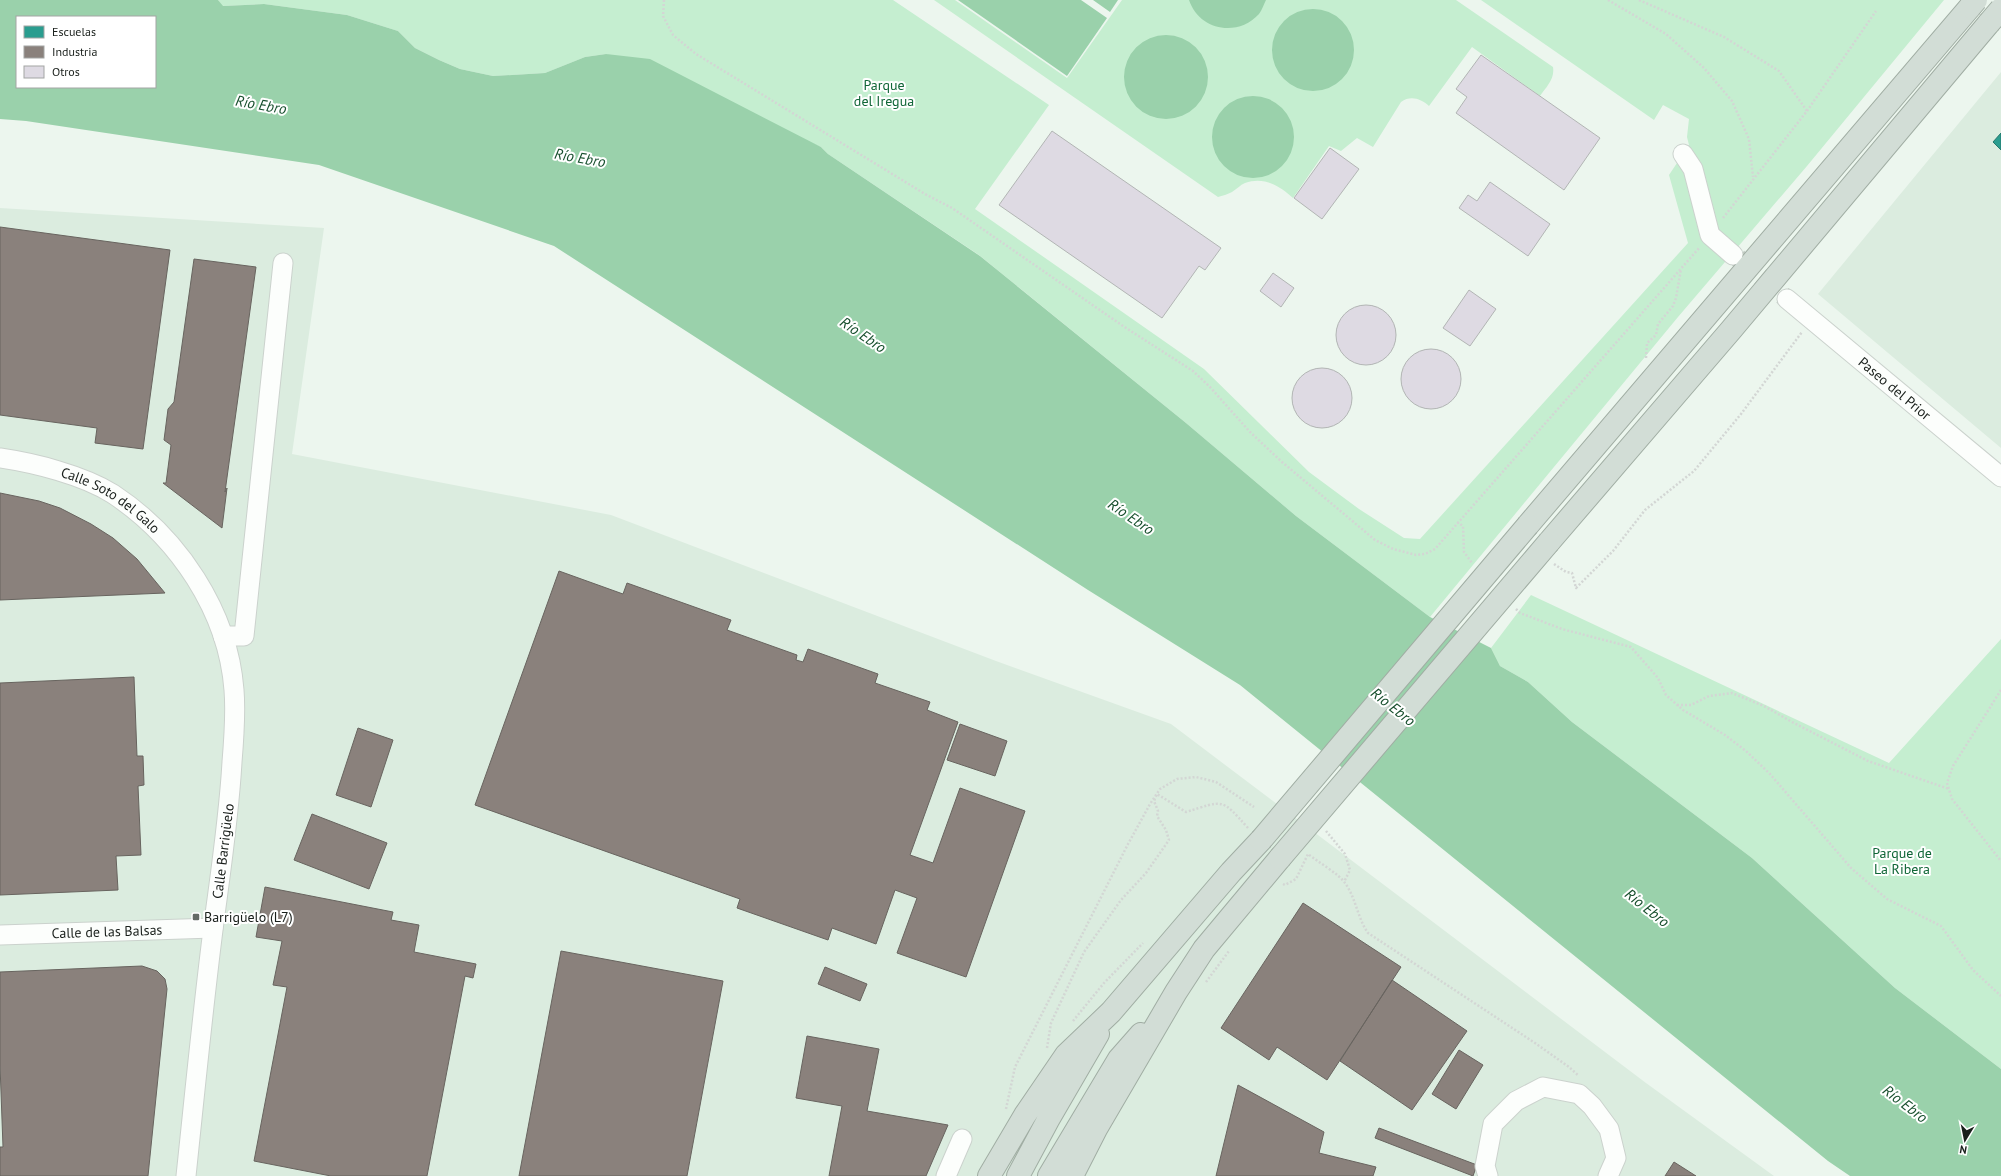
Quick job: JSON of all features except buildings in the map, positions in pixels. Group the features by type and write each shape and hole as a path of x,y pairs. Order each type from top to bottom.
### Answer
{"highway":[{"path":"989,1176 1025,1115 1066,1055 1111,1012 1231,872 1256,836 1528,525 1973,3"},
{"path":"1072,1176 1096,1129 1176,992 1204,949 1314,817 1550,552 1731,330 1995,16"},
{"path":"1049,1176 1119,1059 1176,992"},
{"path":"1018,1176 1048,1120 1111,1012"}],"street":[{"path":"1683,154 1693,169 1710,235 1733,255"},
{"path":"223,636 244,636 283,263"},
{"name":"Paseo del Prior","path":"1787,299 2001,477"},
{"name":"Calle Soto del Galo","path":"0,458 20,460 67,473 112,493 141,516 171,543 197,580"},
{"name":"Calle Barrigüelo","path":"186,1176 213,928 230,796 235,725 234,688 227,647 217,619 197,580"},
{"name":"Calle de las Balsas","path":"0,935 213,928"},
{"path":"1488,1176 1485,1166 1493,1124 1516,1101 1543,1087 1579,1094 1592,1106 1609,1129 1616,1158 1608,1176"},
{"path":"946,1176 962,1139"}],"path":[{"path":"664,0 663,16 673,35 696,54 925,194 952,208 1122,326 1193,371 1210,387 1250,432 1282,462 1375,540 1393,549 1416,555 1425,554 1434,549 1710,235 1753,177 1807,111 1876,11"},
{"path":"1608,0 1666,34 1709,73 1732,101 1749,139 1753,177"},
{"path":"1639,0 1724,37 1779,71 1807,111"},
{"path":"1550,552 1566,572 1572,573 1576,588 1613,551 1645,510 1694,471 1741,414 1803,330"},
{"path":"1457,522 1463,526 1464,552 1477,568"},
{"path":"1514,606 1520,613 1562,628 1631,647 1658,678 1666,695 1683,710 1725,735 1746,751 1770,774 1851,868 1887,899 1941,926 1973,970 2001,996"},
{"path":"2001,690 1953,766 1948,782 1952,799 2001,861"},
{"path":"1678,705 1691,705 1709,696 1732,693 1764,706 1792,722 1868,760 1949,789"},
{"path":"1006,1111 1015,1067 1128,844 1160,789 1177,779 1196,777 1216,782 1254,807"},
{"path":"1157,794 1186,812 1212,803 1224,805 1233,809 1256,836"},
{"path":"1047,1053 1051,1023 1084,952 1121,900 1146,873 1169,840 1166,830 1157,816 1158,811 1154,801 1157,794"},
{"path":"1314,817 1345,854 1350,870 1344,882"},
{"path":"1278,881 1285,885 1296,879 1308,854 1344,882 1353,898 1361,923 1368,933 1569,1067 1584,1083 1579,1094"}],"shaded area":[{"path":"2001,72 2001,448 1818,294"},
{"path":"0,208 324,228 292,454 611,515 996,661 1171,724 1646,1083 1774,1176 0,1176"}],"green space":[{"name":"Parque del Iregua","path":"218,0 893,0 1049,105 975,209 1204,369 1309,472 1359,509 1404,538 1420,539 1688,243 1669,175 1689,145 1687,137 1689,119 1663,105 1654,120 1481,0 1944,0 1807,166 1678,317 1430,617 1296,516 1186,423 979,255 828,154 821,147 606,54 585,57 545,73 493,76 460,69 415,48 398,31 347,15 264,4 222,6"},
{"path":"934,0 955,0 1067,78 1122,0 1456,0 1553,67 1553,75 1550,83 1540,96 1472,47 1429,106 1423,101 1412,98 1401,102 1373,147 1357,138 1341,151 1329,146 1293,198 1271,183 1259,181 1245,183 1232,192 1218,197"},
{"name":"Parque de La Ribera","path":"1531,595 1889,763 2001,639 2001,1069 1895,988 1752,858 1572,722 1528,682 1500,666 1491,648"}],"water":[{"name":"Río Ebro","path":"0,0 218,0 223,6 264,4 347,15 398,31 415,48 460,69 493,76 545,73 585,57 606,54 650,59 821,147 828,154 980,256 1186,423 1296,516 1430,617 1491,648 1500,666 1528,682 1572,722 1752,858 1895,988 2001,1069 2001,1176 1850,1176 1828,1161 1240,685 1088,590 554,246 319,165 26,121 0,119"},
{"path":"958,0 1081,0 1107,18 1067,76"},
{"path":"1093,0 1118,0 1110,12"},
{"path":"1189,0 1266,0 1259,14 1250,22 1230,28 1210,24 1201,18 1194,10"},
{"path":"1313,9 1329,12 1342,21 1351,34 1354,50 1351,66 1342,79 1329,88 1313,91 1297,88 1284,79 1275,66 1272,50 1275,34 1284,21 1297,12"},
{"path":"1166,35 1182,38 1196,47 1205,61 1208,77 1205,93 1196,107 1182,116 1166,119 1150,116 1136,107 1127,93 1124,77 1127,61 1136,47 1150,38"},
{"path":"1245,96 1261,96 1276,103 1287,114 1294,129 1294,145 1291,153 1282,166 1269,175 1261,178 1245,178 1230,171 1219,160 1212,145 1212,129 1219,114 1230,103"}],"tunnel":[{"path":"1738,258 1787,299"}],"place":[{"name":"Barrigüelo (L7)","path":"196,917"}]}
